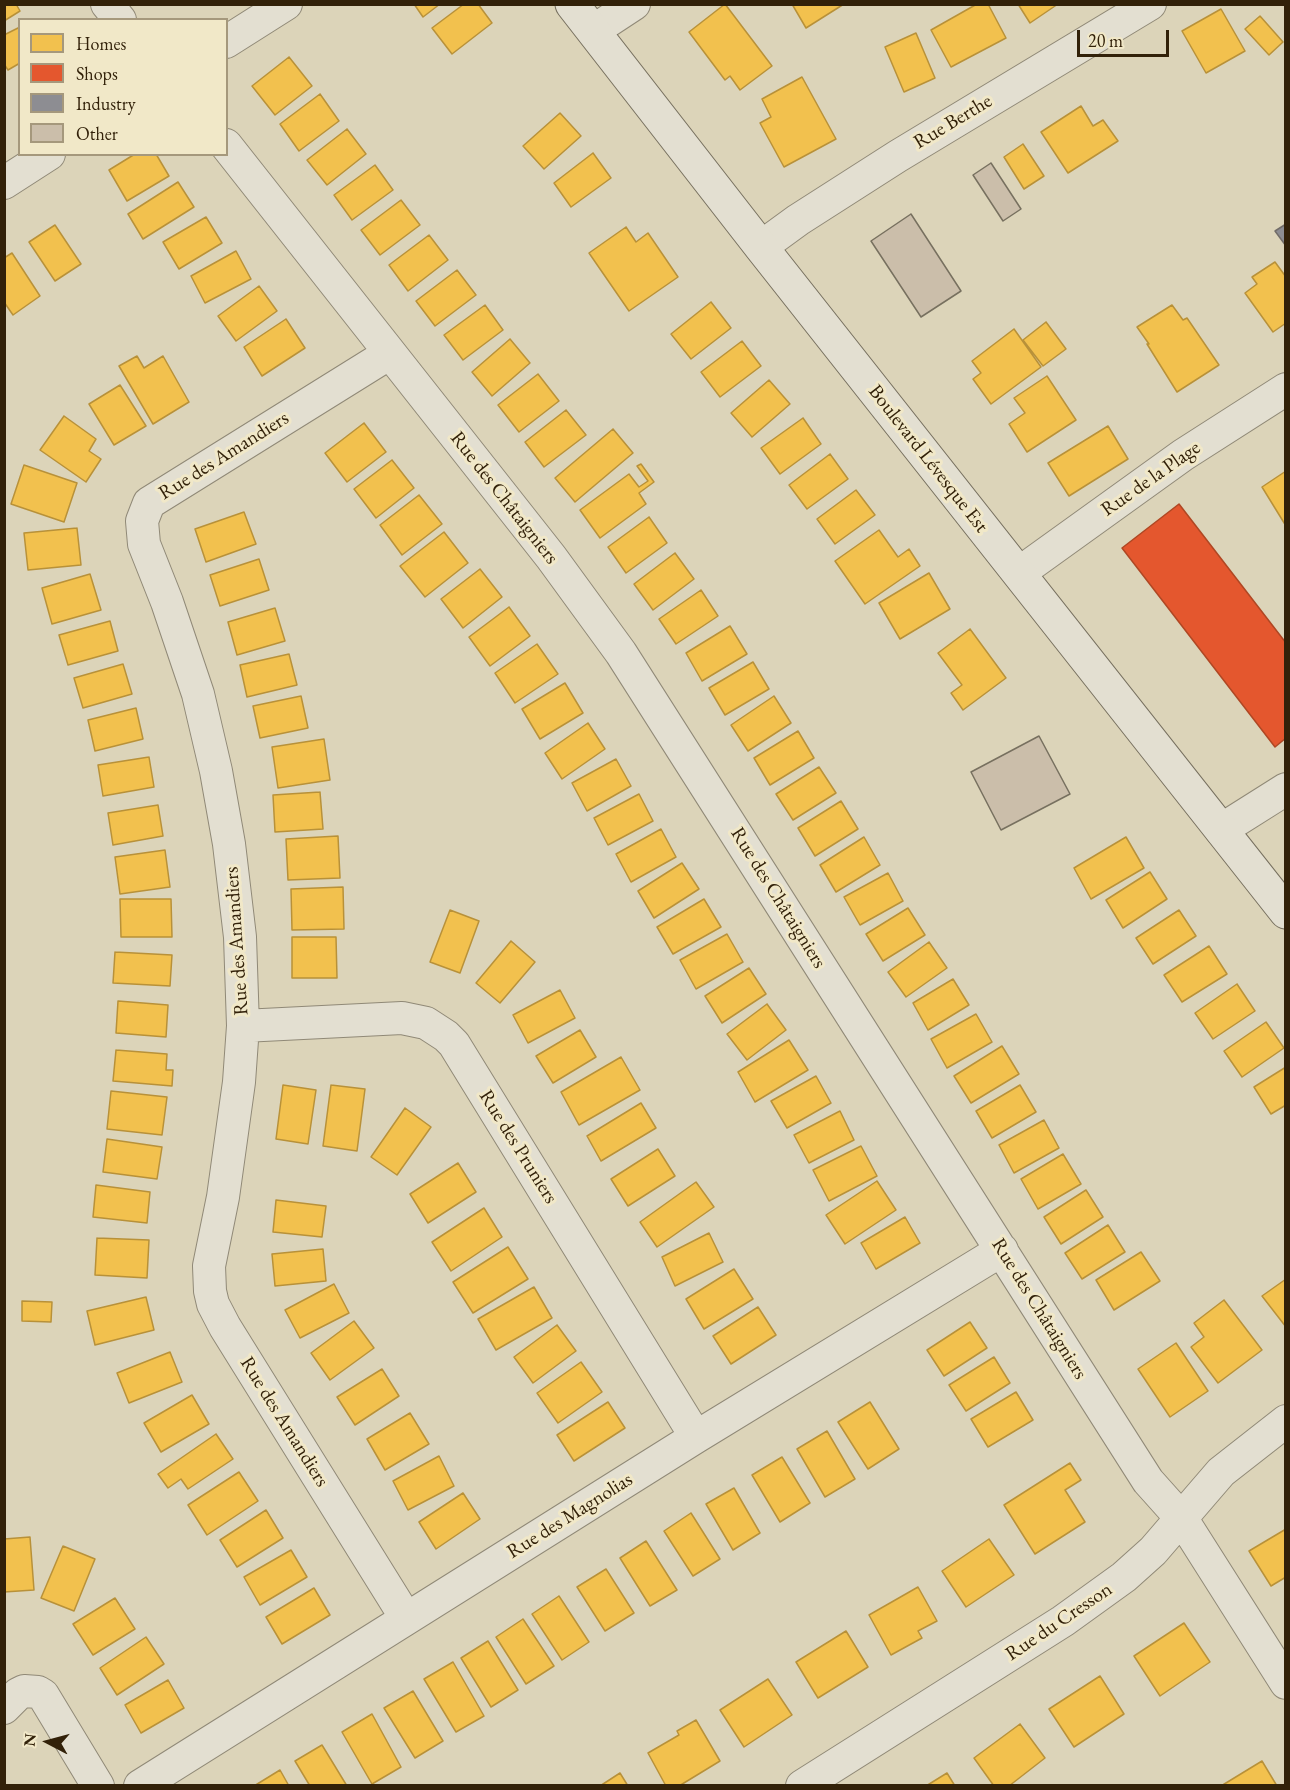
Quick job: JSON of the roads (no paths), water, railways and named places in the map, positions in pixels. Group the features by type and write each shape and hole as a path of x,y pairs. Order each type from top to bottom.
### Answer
{"street":[{"path":"107,4 118,18"},
{"path":"228,41 286,4"},
{"name":"Boulevard Lévesque Est","path":"572,4 760,247 1286,912"},
{"path":"593,31 634,4"},
{"name":"Rue Berthe","path":"760,247 898,156 1150,4"},
{"name":"Rue des Châtaigniers","path":"228,148 550,557 621,653 1148,1480 1182,1519 1286,1683"},
{"path":"4,183 46,156"},
{"name":"Rue des Amandiers","path":"390,353 149,503 142,521 144,544 167,602 198,694 216,771 229,844 240,937 243,1026 223,1197 209,1266 213,1304 225,1327 406,1618"},
{"name":"Rue de la Plage","path":"1019,573 1183,455 1286,389"},
{"path":"1221,830 1286,789"},
{"name":"Rue des Pruniers","path":"243,1026 402,1018 426,1023 446,1036 454,1044 696,1437"},
{"name":"Rue des Magnolias","path":"140,1785 696,1437 1002,1250"},
{"name":"Rue du Cresson","path":"802,1785 1063,1621 1124,1577 1153,1551 1221,1472 1286,1421"},
{"path":"4,1708 24,1691 38,1692 43,1695 98,1785"}]}
